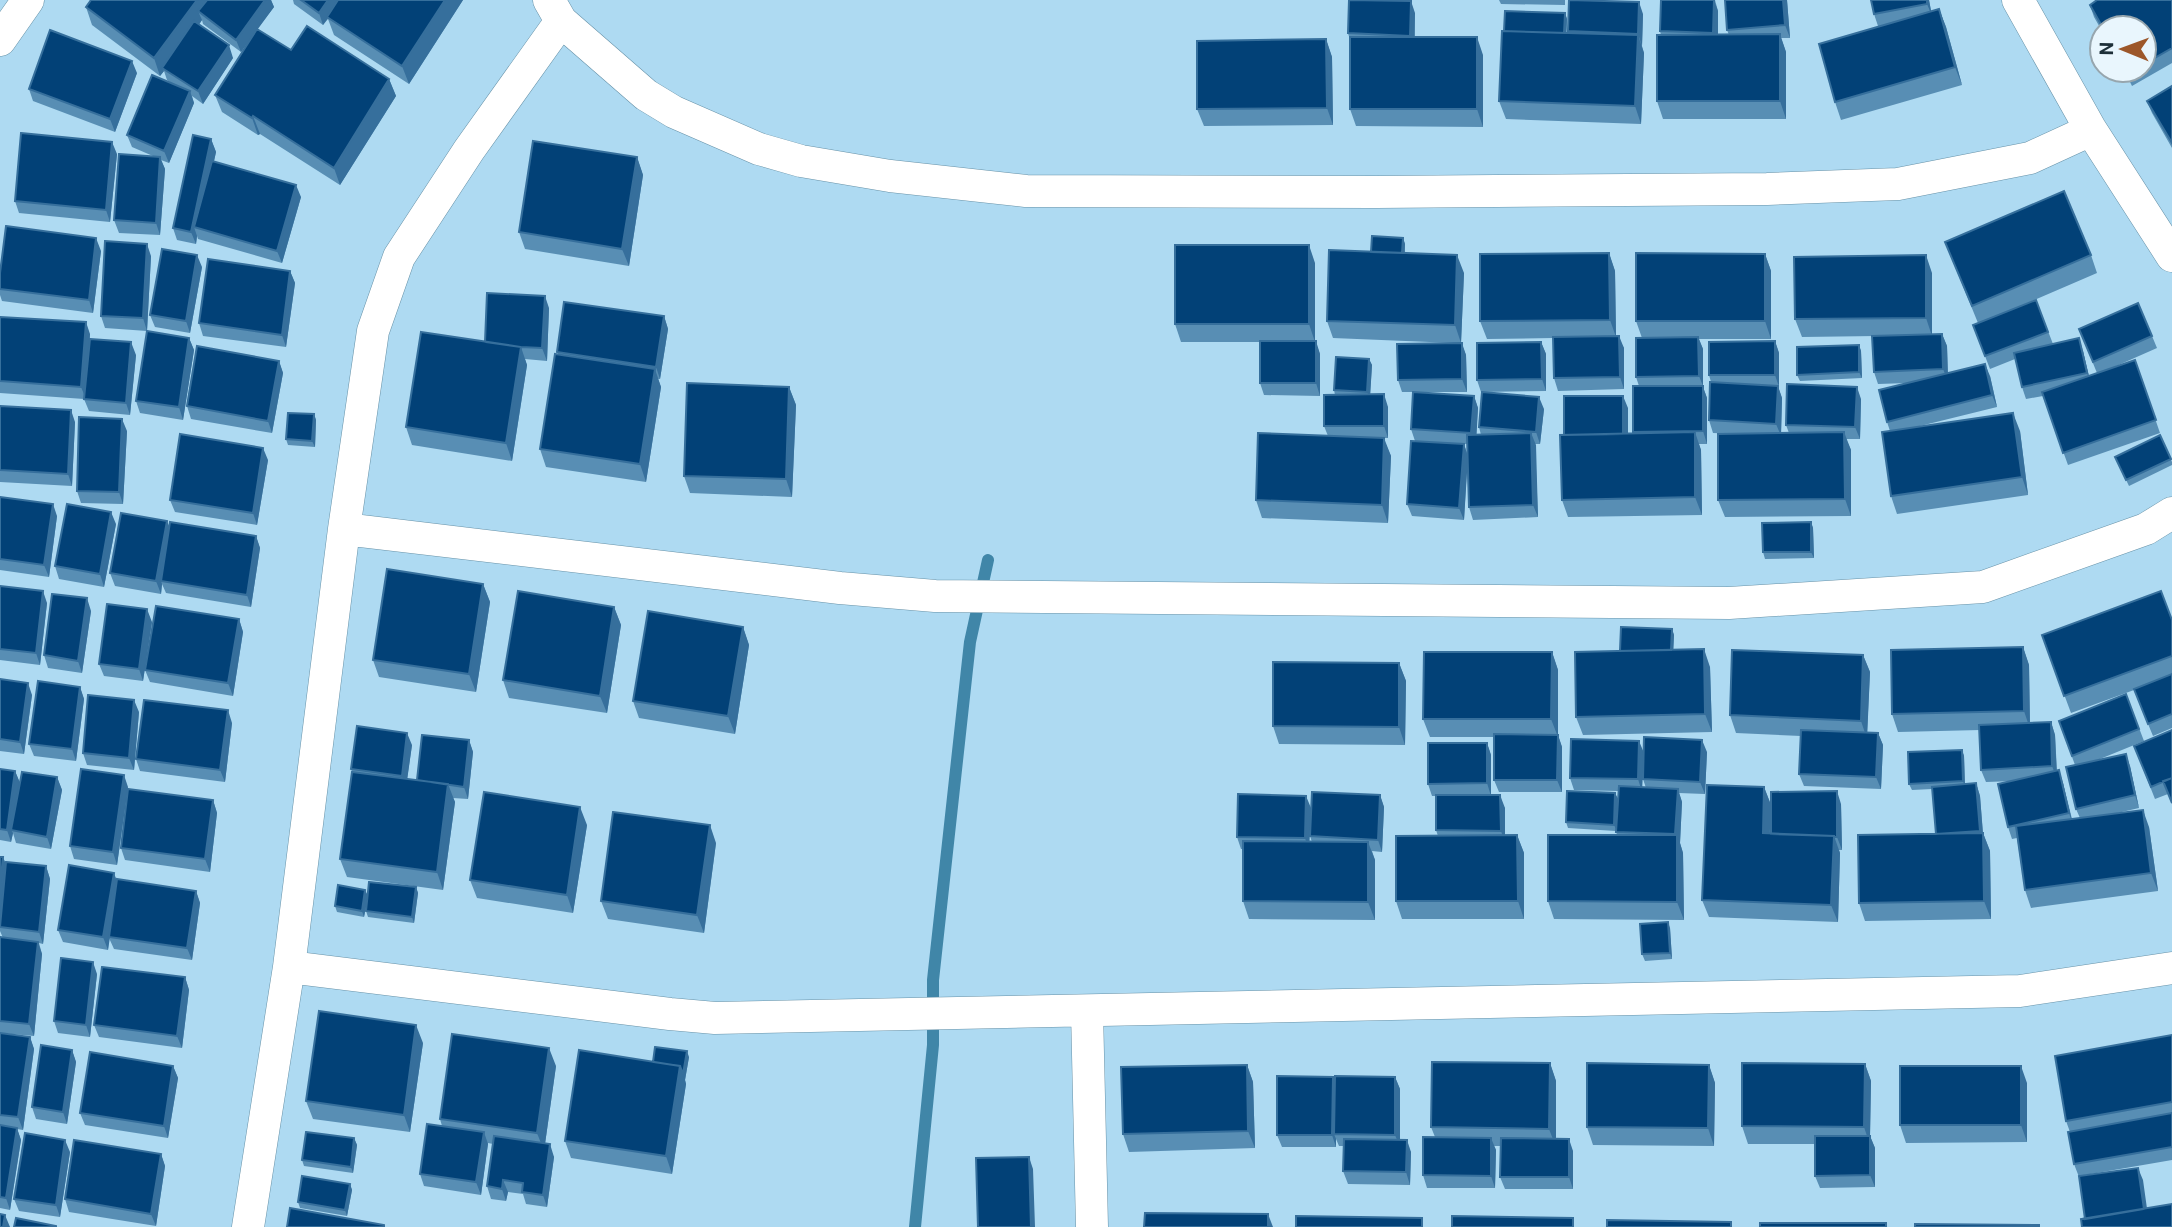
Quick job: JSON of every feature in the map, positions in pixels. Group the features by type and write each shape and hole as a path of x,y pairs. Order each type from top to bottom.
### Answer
{"street":[{"path":"0,40 28,0"},
{"path":"2018,0 2091,130 2172,256"},
{"path":"248,1227 289,967 344,529 373,331 399,257 555,11 646,95 674,112 759,149 801,160 890,176 1026,191 1753,189 1898,184 2029,158 2091,130"},
{"path":"344,529 840,588 935,596 1729,603 1983,587 2146,529 2172,513"},
{"path":"289,967 703,1017 2020,991 2172,968"},
{"path":"1087,1011 1092,1227"}],"building":[{"path":"91,0 197,0 154,58 86,7"},
{"path":"207,0 265,0 236,40 198,11"},
{"path":"301,0 328,0 319,13"},
{"path":"338,0 445,0 402,66 327,17"},
{"path":"1349,0 1411,1 1410,36 1348,33"},
{"path":"1569,0 1639,2 1638,34 1568,31"},
{"path":"1661,0 1714,0 1713,33 1660,31"},
{"path":"1725,0 1783,0 1785,25 1727,30"},
{"path":"1871,0 1927,0 1927,4 1874,14"},
{"path":"2097,0 2172,0 2172,48 2158,56 2158,14 2095,14 2090,5"},
{"path":"1939,9 1955,67 1835,102 1819,44"},
{"path":"1505,11 1565,13 1564,33 1504,31"},
{"path":"194,21 229,45 198,91 162,68"},
{"path":"307,26 389,79 334,168 215,95 257,29 291,50"},
{"path":"50,30 132,61 110,119 29,89"},
{"path":"1502,31 1638,35 1635,106 1499,101"},
{"path":"1780,34 1780,101 1657,101 1657,35"},
{"path":"1350,37 1477,37 1477,109 1350,109"},
{"path":"1326,39 1327,108 1197,109 1197,41"},
{"path":"152,75 190,91 164,151 127,135"},
{"path":"2172,86 2172,143 2147,101"},
{"path":"21,133 112,142 106,210 15,201"},
{"path":"193,135 211,139 191,232 173,228"},
{"path":"533,141 637,157 622,249 519,232"},
{"path":"119,154 160,157 156,223 114,220"},
{"path":"212,161 296,185 277,251 194,227"},
{"path":"2064,191 2091,255 1972,306 1945,242"},
{"path":"6,226 96,238 89,300 0,289"},
{"path":"1372,236 1403,238 1402,253 1371,252"},
{"path":"105,241 147,244 143,318 101,316"},
{"path":"1175,245 1309,245 1309,324 1175,324"},
{"path":"162,249 197,255 186,321 150,315"},
{"path":"1329,250 1457,255 1455,325 1327,321"},
{"path":"1609,253 1610,320 1480,321 1480,254"},
{"path":"1636,253 1765,254 1765,321 1636,321"},
{"path":"1926,255 1926,318 1795,319 1794,257"},
{"path":"208,259 290,271 282,335 199,323"},
{"path":"487,293 545,296 542,348 485,342"},
{"path":"2036,300 2048,332 1985,356 1973,325"},
{"path":"564,302 664,316 656,367 557,352"},
{"path":"2138,303 2152,336 2093,362 2079,329"},
{"path":"0,317 86,322 81,387 0,381"},
{"path":"147,331 189,338 179,407 136,401"},
{"path":"421,332 521,347 506,443 406,427"},
{"path":"1942,334 1943,369 1874,372 1872,336"},
{"path":"1619,336 1620,377 1554,378 1553,337"},
{"path":"1698,337 1699,376 1636,377 1636,338"},
{"path":"2079,338 2087,373 2022,387 2014,353"},
{"path":"90,339 131,342 126,403 84,399"},
{"path":"1260,341 1316,341 1316,383 1260,383"},
{"path":"1775,341 1775,375 1709,375 1709,342"},
{"path":"1541,342 1542,379 1477,380 1477,343"},
{"path":"1462,343 1462,379 1398,380 1397,344"},
{"path":"1859,345 1859,372 1797,375 1797,347"},
{"path":"197,346 279,361 268,421 187,406"},
{"path":"555,354 655,369 640,464 540,449"},
{"path":"1336,357 1369,359 1367,392 1334,390"},
{"path":"2135,360 2156,420 2063,453 2042,392"},
{"path":"1985,364 1992,395 1887,422 1879,390"},
{"path":"1710,382 1778,386 1776,424 1709,420"},
{"path":"687,383 789,387 786,479 684,476"},
{"path":"1787,384 1857,387 1855,427 1786,425"},
{"path":"1633,386 1703,386 1703,431 1633,432"},
{"path":"1413,392 1474,396 1471,433 1411,429"},
{"path":"1482,392 1539,397 1536,432 1479,427"},
{"path":"1384,394 1384,426 1324,426 1324,395"},
{"path":"1564,396 1623,396 1623,434 1564,435"},
{"path":"0,406 71,410 68,474 0,470"},
{"path":"288,413 314,414 312,441 286,439"},
{"path":"2013,413 2022,477 1891,496 1882,432"},
{"path":"79,417 122,419 119,492 77,491"},
{"path":"1695,432 1695,497 1562,500 1560,435"},
{"path":"1844,432 1845,499 1718,500 1718,434"},
{"path":"1258,433 1384,438 1382,505 1256,500"},
{"path":"1531,433 1533,505 1469,507 1467,435"},
{"path":"180,434 263,448 253,513 170,500"},
{"path":"2160,435 2171,459 2126,480 2115,457"},
{"path":"1411,441 1464,444 1459,508 1407,504"},
{"path":"0,497 53,504 44,565 0,559"},
{"path":"67,504 111,512 100,574 55,566"},
{"path":"121,513 167,521 156,581 110,573"},
{"path":"170,522 256,536 247,595 161,581"},
{"path":"1811,522 1811,552 1763,552 1762,523"},
{"path":"387,569 483,584 469,674 373,660"},
{"path":"0,586 43,591 36,653 0,649"},
{"path":"518,591 614,607 600,696 503,680"},
{"path":"2161,591 2172,620 2172,656 2064,696 2042,635"},
{"path":"52,594 87,598 78,661 44,655"},
{"path":"107,604 147,609 139,669 99,664"},
{"path":"156,606 239,619 228,683 145,670"},
{"path":"648,611 743,627 728,716 633,701"},
{"path":"1621,627 1672,629 1671,650 1620,651"},
{"path":"2023,647 2024,711 1892,714 1891,650"},
{"path":"1704,649 1705,714 1576,717 1575,652"},
{"path":"1732,650 1863,655 1861,721 1730,715"},
{"path":"1424,652 1552,652 1551,719 1423,719"},
{"path":"1273,662 1399,663 1399,727 1273,726"},
{"path":"2172,674 2172,714 2148,724 2134,689"},
{"path":"0,679 28,683 20,742 0,739"},
{"path":"38,681 80,687 72,749 29,744"},
{"path":"2126,694 2139,729 2072,756 2059,721"},
{"path":"88,695 134,700 129,758 83,753"},
{"path":"144,700 228,710 220,770 136,759"},
{"path":"2051,722 2052,766 1981,770 1979,725"},
{"path":"357,726 407,733 402,776 351,769"},
{"path":"1801,730 1878,733 1876,777 1799,774"},
{"path":"2172,730 2172,778 2151,787 2134,746"},
{"path":"1494,734 1558,735 1557,780 1494,780"},
{"path":"422,735 469,740 464,787 417,780"},
{"path":"1644,737 1702,740 1700,782 1643,779"},
{"path":"1571,739 1639,741 1638,779 1570,778"},
{"path":"1428,743 1487,743 1487,783 1428,784"},
{"path":"1962,750 1963,781 1909,784 1908,752"},
{"path":"2126,754 2135,795 2076,809 2066,767"},
{"path":"0,769 15,771 7,830 0,829"},
{"path":"81,769 124,775 113,852 70,846"},
{"path":"2059,770 2069,813 2008,827 1998,784"},
{"path":"22,772 57,777 47,837 11,830"},
{"path":"352,772 448,784 437,872 340,859"},
{"path":"2172,778 2172,803 2163,781"},
{"path":"1976,783 1980,831 1936,834 1932,787"},
{"path":"1707,785 1764,787 1763,833 1834,836 1831,905 1702,900"},
{"path":"1619,786 1678,789 1675,834 1616,832"},
{"path":"128,789 213,800 205,859 121,848"},
{"path":"1567,791 1615,793 1614,825 1566,822"},
{"path":"1837,791 1837,837 1771,834 1771,792"},
{"path":"484,792 580,807 567,895 470,880"},
{"path":"1312,792 1380,795 1378,840 1310,836"},
{"path":"1238,794 1306,796 1305,838 1237,837"},
{"path":"1436,795 1500,795 1501,831 1436,830"},
{"path":"2143,810 2151,873 2025,890 2016,826"},
{"path":"613,812 710,825 697,915 601,901"},
{"path":"1983,833 1984,901 1859,903 1858,835"},
{"path":"1517,835 1518,901 1396,901 1396,836"},
{"path":"1548,835 1677,835 1677,902 1548,901"},
{"path":"1243,841 1368,842 1368,902 1243,901"},
{"path":"0,857 3,857 0,887"},
{"path":"6,862 46,866 39,932 0,927"},
{"path":"69,865 114,873 103,937 58,930"},
{"path":"117,879 196,891 187,948 109,937"},
{"path":"369,882 416,887 412,917 366,911"},
{"path":"338,885 365,890 362,911 335,906"},
{"path":"1668,922 1670,953 1642,954 1640,924"},
{"path":"0,937 38,942 29,1024 0,1021"},
{"path":"61,958 93,962 86,1025 54,1021"},
{"path":"102,967 185,977 177,1036 94,1025"},
{"path":"319,1011 416,1025 404,1115 306,1101"},
{"path":"0,1033 30,1037 18,1117 0,1115"},
{"path":"452,1034 549,1048 537,1133 440,1119"},
{"path":"2172,1035 2172,1102 2066,1121 2055,1056"},
{"path":"41,1045 72,1050 63,1112 32,1107"},
{"path":"655,1047 687,1051 683,1074 680,1066 653,1062"},
{"path":"579,1050 680,1066 666,1156 565,1141"},
{"path":"90,1052 173,1066 164,1126 80,1113"},
{"path":"1432,1062 1550,1063 1549,1129 1431,1127"},
{"path":"1587,1063 1709,1065 1708,1128 1587,1127"},
{"path":"1742,1063 1865,1064 1864,1127 1742,1126"},
{"path":"1247,1065 1248,1131 1123,1134 1121,1067"},
{"path":"1900,1066 2021,1066 2021,1125 1900,1125"},
{"path":"1277,1076 1333,1077 1332,1135 1277,1135"},
{"path":"1335,1076 1395,1077 1395,1135 1334,1134"},
{"path":"2172,1113 2172,1147 2074,1164 2068,1132"},
{"path":"427,1124 484,1132 476,1182 420,1174"},
{"path":"0,1125 17,1128 6,1198 0,1197"},
{"path":"306,1132 354,1138 351,1167 302,1160"},
{"path":"25,1133 65,1140 56,1205 14,1199"},
{"path":"494,1136 550,1144 543,1195 522,1192 523,1183 503,1180 502,1189 487,1186"},
{"path":"1815,1136 1870,1136 1870,1175 1815,1176"},
{"path":"1423,1137 1491,1138 1491,1176 1423,1175"},
{"path":"1501,1138 1569,1139 1569,1177 1500,1177"},
{"path":"1344,1139 1407,1140 1406,1172 1343,1171"},
{"path":"74,1140 161,1154 151,1214 65,1199"},
{"path":"1029,1157 1031,1227 978,1227 976,1158"},
{"path":"2138,1168 2144,1209 2085,1219 2079,1176"},
{"path":"302,1176 350,1184 345,1210 298,1202"},
{"path":"2172,1204 2172,1227 2082,1227 2081,1219"},
{"path":"290,1208 384,1225 384,1227 287,1227"},
{"path":"1145,1213 1268,1214 1268,1227 1144,1227"},
{"path":"0,1214 5,1215 3,1227 0,1227"},
{"path":"1296,1216 1422,1218 1422,1227 1296,1227"},
{"path":"1452,1216 1573,1218 1573,1227 1452,1227"},
{"path":"16,1218 56,1226 56,1227 14,1227"},
{"path":"1607,1220 1731,1222 1731,1227 1607,1227"},
{"path":"1760,1223 1886,1223 1886,1227 1760,1227"},
{"path":"1915,1224 2039,1225 2039,1227 1915,1227"}],"waterway":[{"path":"915,1227 933,1045 933,980 970,642 988,560"}]}
